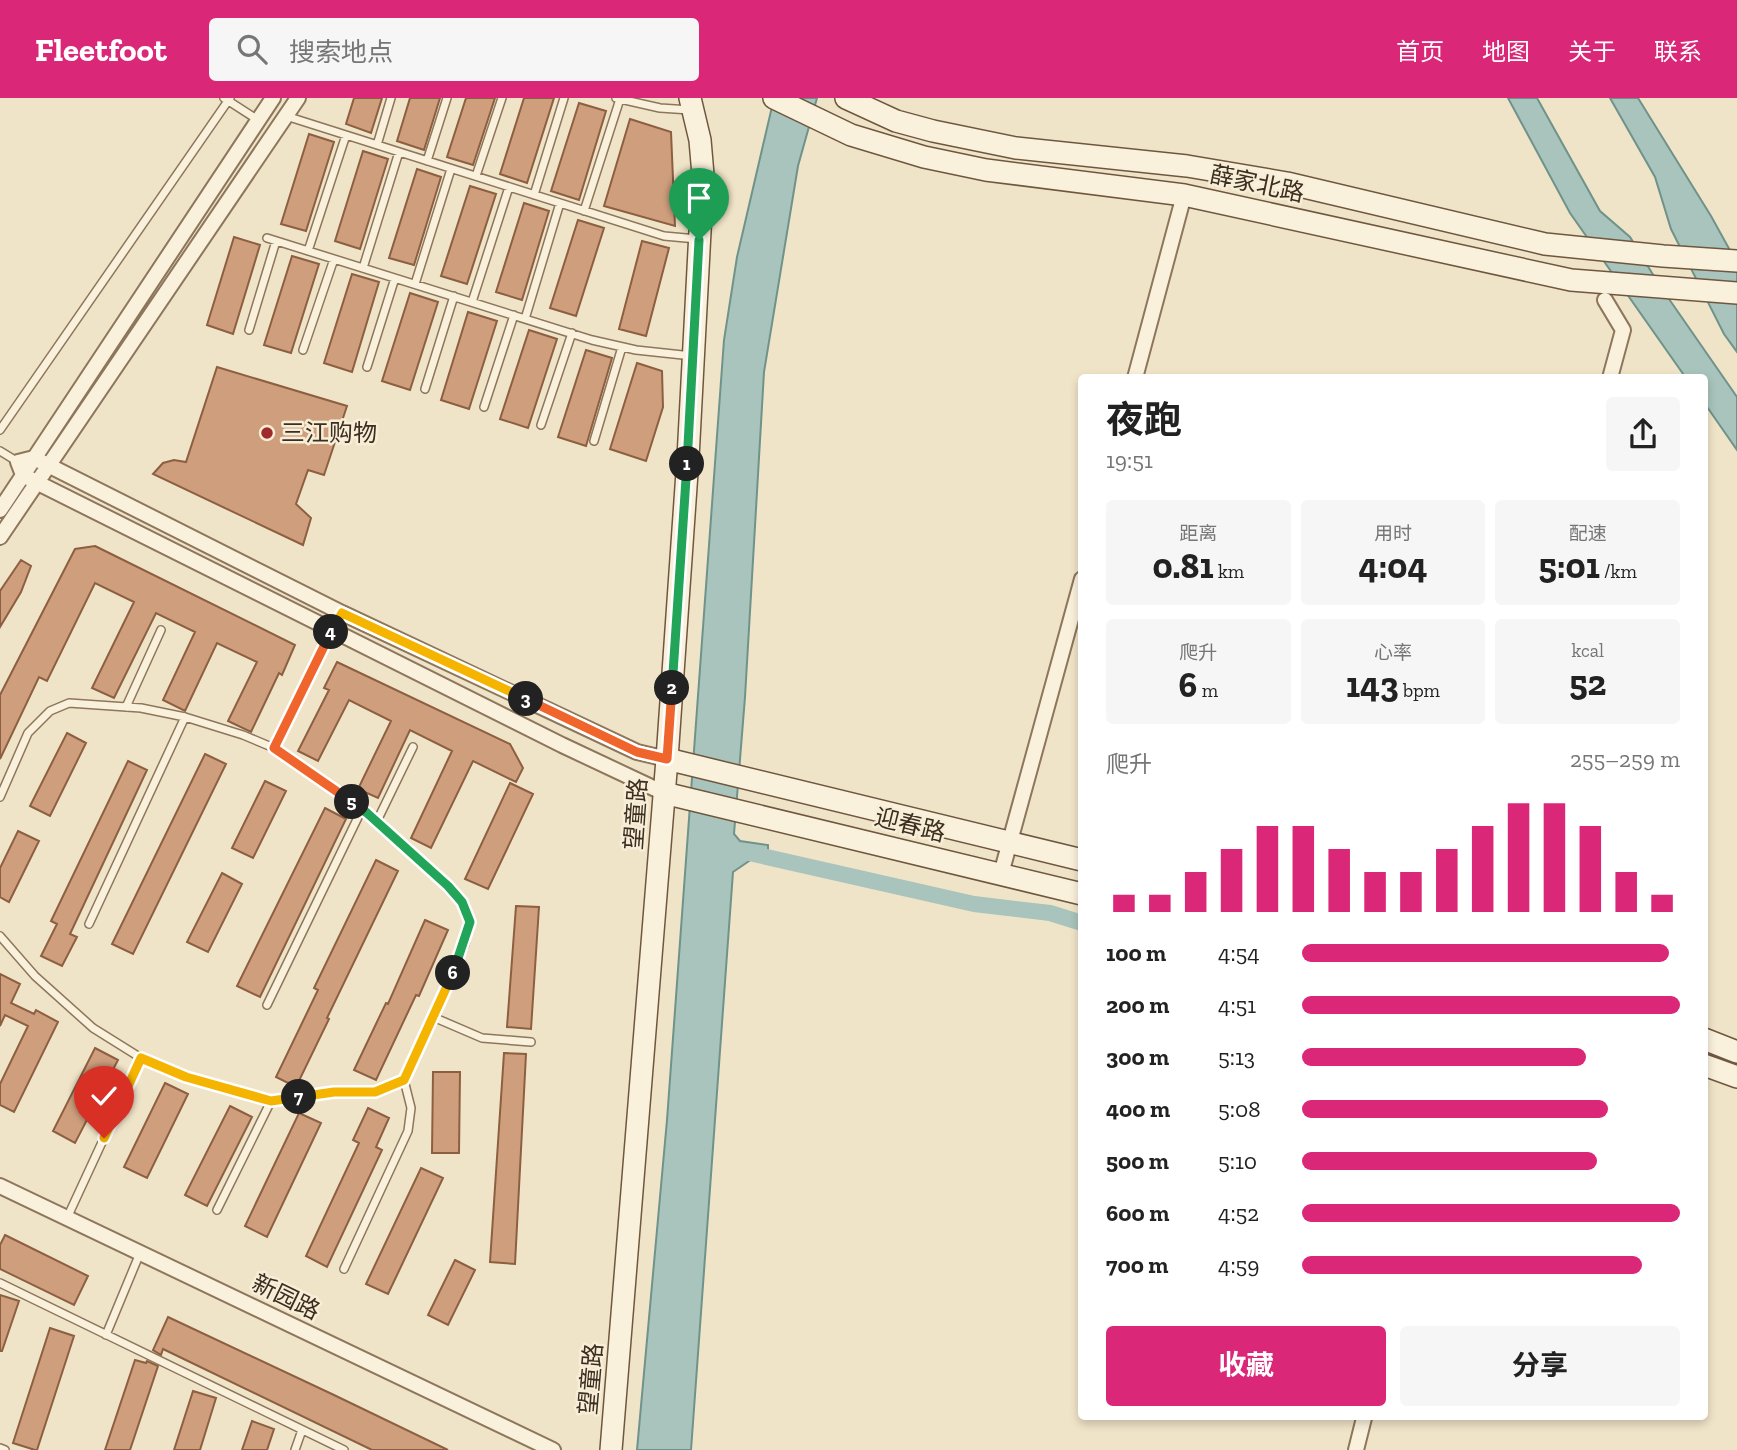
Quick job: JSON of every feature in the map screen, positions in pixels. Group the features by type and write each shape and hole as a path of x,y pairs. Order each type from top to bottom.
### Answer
{"main road":[{"name":"薛家北路","path":"774,98 851,135 924,157 986,170 1185,195 1571,280 1602,292 1737,293"},
{"name":"薛家北路","path":"846,98 896,121 1016,148 1187,166 1287,183 1545,244 1737,261"},
{"name":"望童路","path":"611,1450 667,759 693,356 703,175 692,104"},
{"name":"迎春路","path":"667,759 1078,859"},
{"name":"迎春路","path":"664,793 1078,893"},
{"path":"1708,1041 1737,1052"},
{"path":"1708,1066 1737,1077"}],"street":[{"path":"0,510 21,468 34,458 273,98"},
{"path":"0,537 298,98"},
{"path":"1136,374 1185,195"},
{"path":"1602,292 1623,330 1611,374"},
{"path":"34,458 342,613 637,752 667,759"},
{"path":"21,468 38,483 562,745 664,793"},
{"path":"1001,874 1078,594"},
{"name":"新园路","path":"0,1186 553,1450"},
{"path":"1356,1450 1364,1420"}],"lane":[{"path":"377,145 391,98"},
{"path":"427,161 447,98"},
{"path":"476,176 502,98"},
{"path":"534,195 564,98"},
{"path":"584,211 618,98 660,108 692,104"},
{"path":"0,430 227,99 259,120"},
{"path":"286,116 664,236 699,240"},
{"path":"308,251 346,135"},
{"path":"363,268 399,152"},
{"path":"415,284 451,169"},
{"path":"472,302 509,187"},
{"path":"525,318 560,203"},
{"path":"267,238 622,347 693,356"},
{"path":"249,330 276,241"},
{"path":"303,350 334,259"},
{"path":"367,367 395,278"},
{"path":"425,389 454,296"},
{"path":"484,407 514,315"},
{"path":"541,425 572,333"},
{"path":"594,441 622,347"},
{"path":"0,452 21,468"},
{"path":"274,748 342,613"},
{"path":"126,707 161,630"},
{"path":"0,797 29,733 50,712 69,703 126,707 185,717 274,748 377,821 462,902 470,922 465,944 404,1080 411,1108 408,1131 344,1269"},
{"path":"89,924 185,717"},
{"path":"377,821 413,747"},
{"path":"267,1005 362,809"},
{"path":"0,936 35,976 93,1028 141,1058 186,1077 271,1101 334,1092 375,1092 404,1080"},
{"path":"433,1017 482,1038 531,1042"},
{"path":"67,1218 141,1058"},
{"path":"218,1210 271,1101"},
{"path":"106,1335 140,1253"},
{"path":"0,1283 344,1450"},
{"path":"295,1450 302,1430"},
{"path":"0,1448 5,1450"}],"water":[{"path":"774,98 817,98 798,166 764,372 734,834 740,841 768,845 768,864 752,859 733,872 691,1450 637,1450 667,1120 724,340 737,257"},
{"path":"1508,98 1537,98 1600,211 1630,237 1660,286 1737,397 1737,450 1708,408 1708,374 1683,374 1570,213"},
{"path":"1610,98 1638,98 1737,263 1737,352 1724,334 1671,229 1655,177"}],"building":[{"path":"354,98 382,98 371,133 346,124"},
{"path":"410,98 440,98 424,150 397,141"},
{"path":"466,98 495,98 473,165 447,157"},
{"path":"524,98 554,98 527,183 500,174"},
{"path":"579,103 606,111 579,200 551,191"},
{"path":"630,119 671,132 675,226 604,206"},
{"path":"309,134 334,142 306,231 281,224"},
{"path":"363,151 388,159 360,249 335,241"},
{"path":"417,169 441,177 414,265 389,258"},
{"path":"470,186 496,194 467,284 441,276"},
{"path":"524,203 549,211 522,300 496,292"},
{"path":"578,220 604,228 576,316 550,308"},
{"path":"234,237 260,245 233,334 207,325"},
{"path":"642,241 669,248 646,336 619,329"},
{"path":"292,256 319,264 291,353 264,345"},
{"path":"352,274 379,282 352,372 324,363"},
{"path":"410,293 438,302 410,390 382,381"},
{"path":"468,312 497,321 469,409 441,400"},
{"path":"529,330 557,339 528,428 500,419"},
{"path":"586,350 612,358 586,446 558,437"},
{"path":"637,363 662,371 663,407 646,461 610,449"},
{"name":"三江购物","path":"217,367 347,406 324,475 308,470 296,504 311,518 303,545 153,474 163,463 174,460 186,462"},
{"path":"95,546 295,645 251,732 228,721 257,662 217,643 185,711 163,700 195,632 156,613 114,698 92,688 134,602 95,583 47,681 39,677 0,759 0,695 75,549"},
{"path":"21,560 31,566 21,592 0,627 0,591"},
{"path":"337,662 510,744 523,768 516,782 473,761 431,848 411,838 452,751 410,730 378,798 358,789 391,721 349,700 318,761 298,751 329,690 324,688"},
{"path":"67,733 86,743 50,816 30,806"},
{"path":"205,754 226,764 133,954 112,944"},
{"path":"128,761 147,770 70,934 77,937 62,966 41,956 57,924 51,921"},
{"path":"265,781 286,791 253,858 232,848"},
{"path":"510,783 533,794 488,889 465,879"},
{"path":"325,808 346,819 260,997 237,986"},
{"path":"18,831 39,841 9,902 0,897 0,868"},
{"path":"376,860 398,871 296,1087 276,1077 318,990 314,988"},
{"path":"222,873 242,884 208,952 187,942"},
{"path":"516,906 539,907 531,1029 507,1027"},
{"path":"425,920 448,930 419,996 416,995 376,1080 354,1070 386,1003 388,1004"},
{"path":"0,974 20,984 11,1003 34,1014 36,1010 58,1022 14,1112 0,1105 0,1084 28,1026 5,1015 0,1026"},
{"path":"95,1048 118,1060 75,1143 53,1131"},
{"path":"504,1053 526,1054 515,1264 490,1262"},
{"path":"433,1072 460,1072 459,1153 432,1153"},
{"path":"165,1083 188,1094 147,1178 124,1167"},
{"path":"230,1106 252,1117 207,1206 185,1195"},
{"path":"368,1108 389,1118 376,1147 382,1150 327,1267 306,1256 359,1143 353,1140"},
{"path":"299,1113 321,1123 267,1237 245,1226"},
{"path":"421,1168 443,1178 388,1294 366,1284"},
{"path":"5,1235 88,1276 74,1305 0,1269 0,1245"},
{"path":"455,1260 475,1270 448,1325 428,1315"},
{"path":"0,1295 19,1301 2,1351 0,1351"},
{"path":"168,1317 448,1450 372,1450 163,1349 161,1355 153,1350"},
{"path":"50,1328 74,1336 35,1450 13,1443"},
{"path":"135,1360 158,1366 130,1450 105,1450"},
{"path":"193,1391 216,1398 200,1450 174,1450"},
{"path":"252,1421 274,1429 267,1450 242,1450"}],"waterway":[{"path":"749,853 974,904 1050,913 1078,922"}],"place":[{"name":"三江购物","path":"267,433"}],"route":[{"path":"104,1138 141,1058 186,1077 271,1101 334,1092 375,1092 404,1080 443,996 465,944 470,922 462,902 448,886 367,813 274,748 342,613 637,752 667,759 688,458 699,240"}]}
